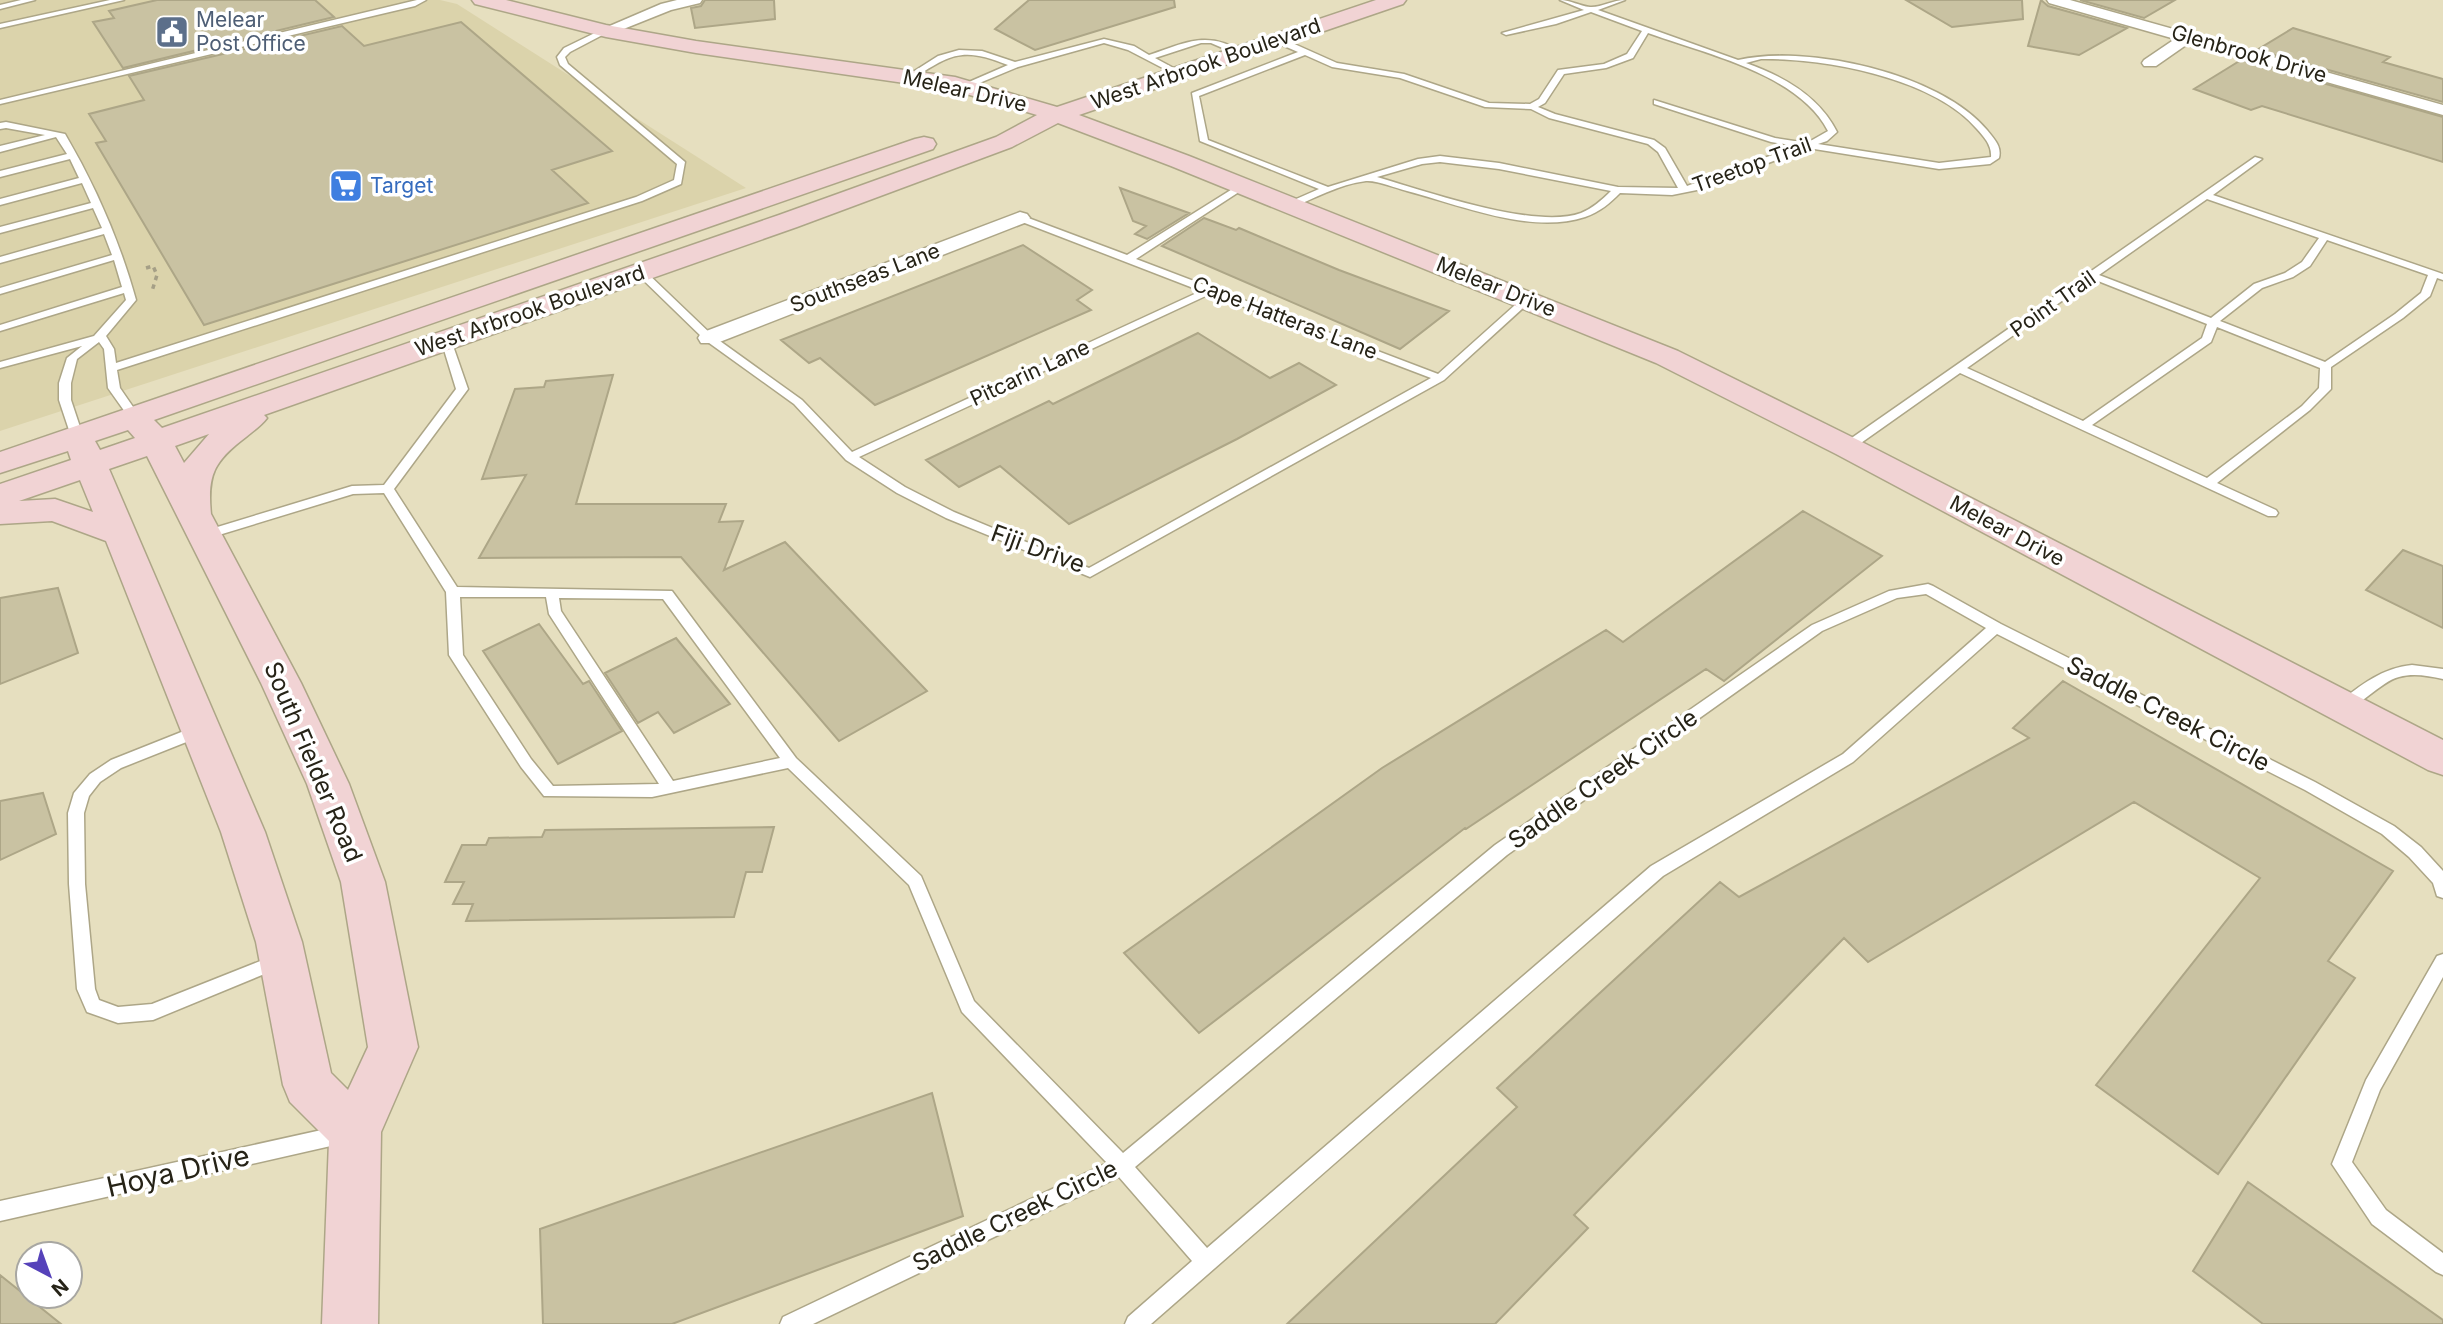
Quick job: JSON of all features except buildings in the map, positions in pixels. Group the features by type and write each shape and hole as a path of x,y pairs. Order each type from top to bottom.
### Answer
{"street":[{"name":"Melear Drive","path":"482,0 606,31 965,87 1028,104 1180,161 1667,357 1847,447 2443,759"},
{"path":"606,31 666,7 695,0"},
{"name":"West Arbrook Boulevard","path":"145,429 290,395 1004,142 1056,115 1395,0"},
{"name":"Glenbrook Drive","path":"2054,0 2443,110"},
{"path":"2150,63 2188,37"},
{"path":"1155,81 1145,94 1142,118 1154,144 1180,161"},
{"name":"West Arbrook Boulevard","path":"0,496 84,450 941,138 987,126 1056,115"},
{"name":"Southseas Lane","path":"709,338 1020,218"},
{"path":"199,525 192,485 199,467 216,444 290,395"},
{"name":"South Fielder Road","path":"145,429 199,525 281,683 328,784 363,882 393,1047 355,1132 350,1324"},
{"path":"84,450 243,832 283,959 308,1085 355,1132"},
{"name":"West Arbrook Boulevard","path":"0,463 84,450"},
{"path":"0,513 55,510 121,534"}],"lane":[{"path":"0,7 31,0"},
{"path":"0,26 120,0"},
{"path":"389,0 418,2"},
{"name":"Treetop Trail","path":"1290,205 1328,190 1421,161 1440,159 1500,166 1618,190 1646,193 1684,190 1811,144 1833,132 1812,104 1779,80 1738,62 1564,0"},
{"path":"1506,33 1594,10 1621,0"},
{"path":"2,98 418,2"},
{"path":"1532,107 1542,101 1560,72 1606,66 1630,56 1647,29"},
{"path":"110,369 639,199 677,183 682,164 564,65 561,57 567,50 606,31"},
{"path":"1278,40 1335,65 1401,76 1488,105 1532,107 1552,116 1651,142 1662,150 1684,190"},
{"path":"965,87 1015,65 1104,41 1150,57 1178,74"},
{"path":"1150,57 1200,41 1212,41 1239,53"},
{"path":"909,77 937,60 961,52 976,51 1015,65"},
{"path":"1305,52 1195,95 1204,141 1328,190"},
{"path":"1657,102 1774,140 1939,166 1990,161 1996,158 1997,153 1975,121 1915,85 1872,72 1797,57 1768,55 1738,62"},
{"path":"0,126 62,136 85,179 107,230 131,300 101,337 72,358 65,383 65,400 84,450"},
{"path":"0,149 57,135"},
{"path":"0,174 73,155"},
{"name":"Point Trail","path":"1847,447 2258,159"},
{"path":"1370,178 1523,219 1558,220 1589,214 1607,203 1618,190"},
{"path":"0,202 85,179"},
{"path":"1130,258 1242,186"},
{"path":"2206,197 2438,276 2426,294 2399,316 2326,366"},
{"path":"0,230 96,204"},
{"name":"Cape Hatteras Lane","path":"1020,218 1440,378"},
{"path":"0,260 107,230"},
{"path":"2084,426 2207,340 2213,322 2258,286 2289,275 2306,264 2324,237"},
{"path":"0,291 118,257"},
{"name":"Fiji Drive","path":"641,272 709,338 798,402 850,457 901,490 950,515 1090,573 1440,378 1528,299"},
{"path":"2093,276 2326,366"},
{"path":"0,328 128,289"},
{"name":"Pitcarin Lane","path":"850,457 1211,290"},
{"path":"101,337 109,349 114,388 145,429"},
{"path":"0,365 101,337"},
{"path":"388,489 462,389 446,340"},
{"path":"2208,484 2325,389 2326,366"},
{"path":"1961,369 2272,513"},
{"path":"199,525 352,490 388,489"},
{"path":"388,489 453,592 456,654 526,764 549,792 652,791 791,762"},
{"name":"Saddle Creek Circle","path":"790,1324 1122,1166 1501,850 1817,628 1894,594 1928,589 2311,786 2388,831 2424,861 2441,880 2443,891"},
{"path":"453,592 667,594 791,762 915,881 968,1006 1122,1166 1206,1262"},
{"path":"552,593 554,611 669,788"},
{"path":"1135,1324 1657,871 1848,758 1996,626"},
{"path":"2343,706 2386,673 2403,668 2424,669 2443,674"},
{"path":"202,729 116,764 95,778 82,793 76,813 77,884 86,989 93,1006 118,1015 153,1012 283,959"},
{"path":"2443,961 2372,1086 2342,1164 2379,1217 2443,1265"},
{"name":"Hoya Drive","path":"0,1211 355,1132"}],"path":[{"path":"124,274 153,266 157,275 150,296"}],"shaded area":[{"path":"0,0 440,0 457,4 746,188 0,431"}],"place":[{"name":"Melear Post Office","path":"172,32"},
{"name":"Target","path":"346,186"}]}
